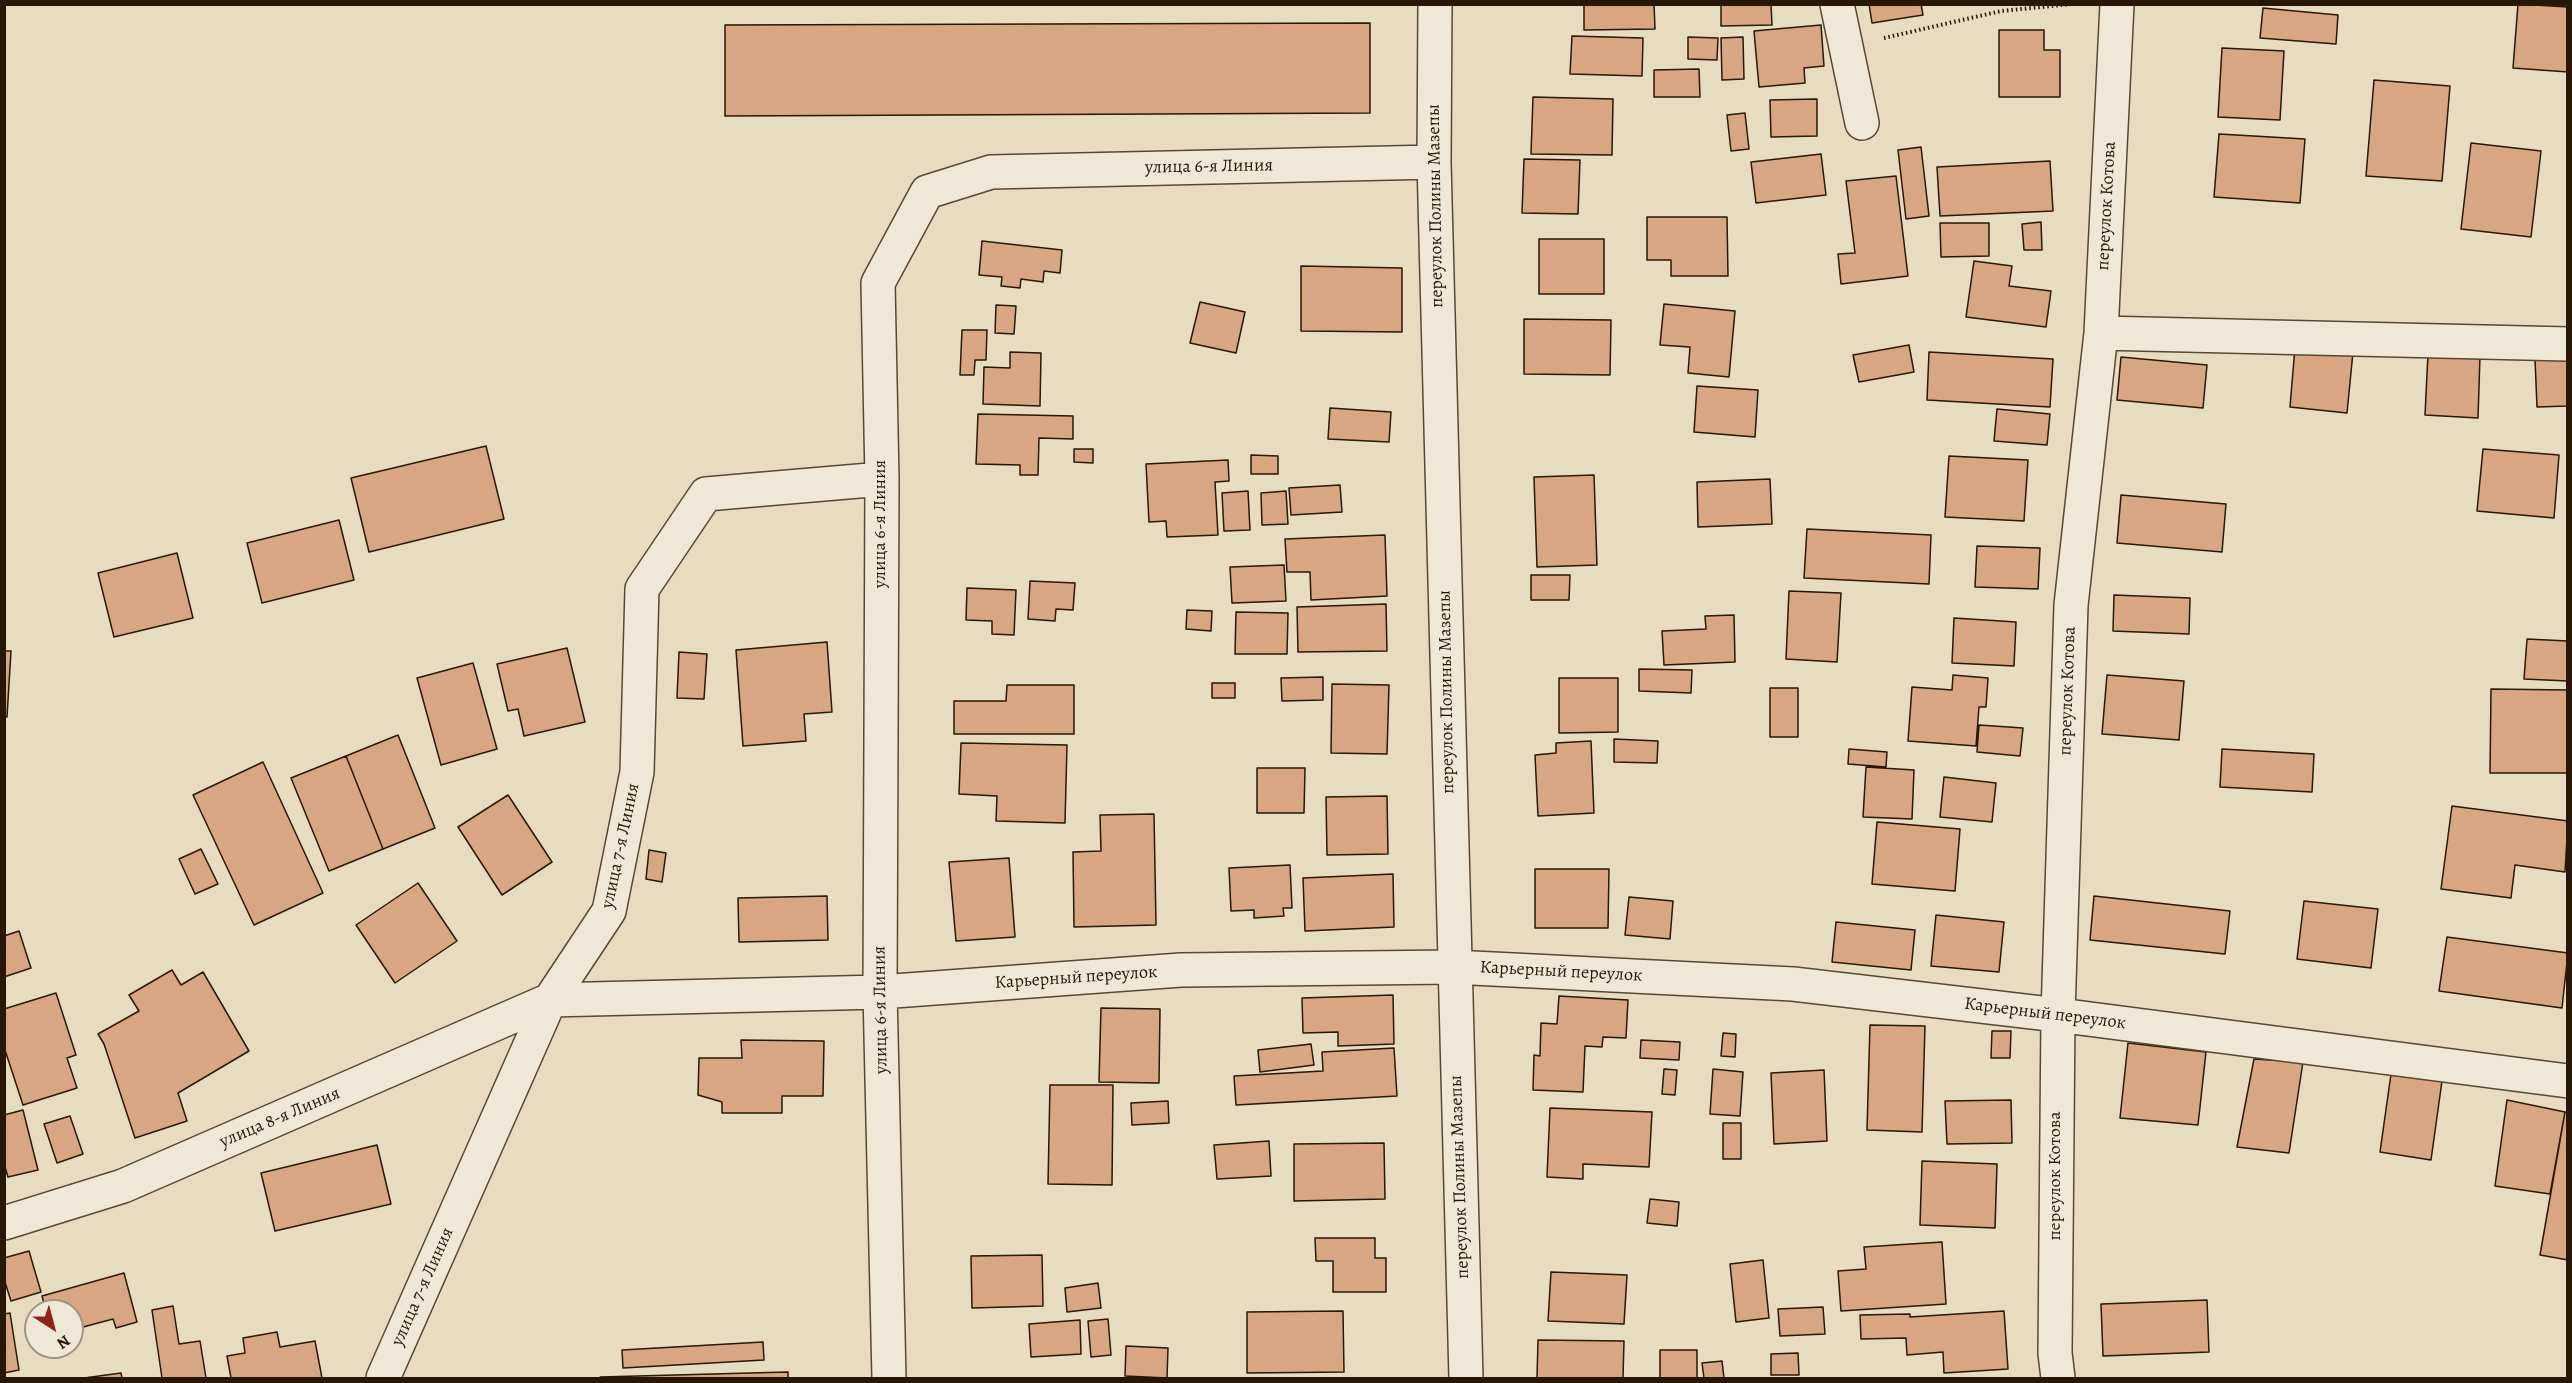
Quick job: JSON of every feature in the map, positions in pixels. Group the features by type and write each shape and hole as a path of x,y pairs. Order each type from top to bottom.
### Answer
{"street":[{"name":"переулок Полины Мазепы","path":"1435,4 1434,162 1453,967 1466,1378"},
{"path":"1836,4 1862,123"},
{"name":"переулок Котова","path":"2058,1378 2055,1353 2058,1015 2071,605 2101,333 2117,4"},
{"name":"улица 6-я Линия","path":"889,1378 880,993 882,479 878,283 927,192 991,172 1434,162"},
{"path":"2101,333 2568,344"},
{"name":"улица 7-я Линия","path":"383,1378 550,1000 609,911 637,772 642,589 706,494 882,479"},
{"name":"Карьерный переулок","path":"550,1000 880,993 1181,970 1453,967 1793,984 2058,1015 2568,1081"},
{"name":"улица 8-я Линия","path":"4,1223 123,1186 550,1000"}],"path":[{"path":"1845,46 2001,11 2072,4"}],"building":[{"path":"1584,4 1654,4 1655,29 1584,30"},
{"path":"1721,4 1771,4 1772,25 1721,26"},
{"path":"1869,4 1921,4 1923,15 1872,23"},
{"path":"2518,4 2568,7 2568,72 2513,68"},
{"path":"2263,8 2338,15 2336,44 2260,38"},
{"path":"1370,23 1370,113 725,116 725,25"},
{"path":"1821,25 1824,66 1804,68 1805,83 1759,87 1754,31"},
{"path":"1999,30 2044,30 2044,50 2060,50 2060,97 1999,97"},
{"path":"1572,36 1643,38 1642,76 1570,74"},
{"path":"1688,37 1718,38 1717,60 1688,59"},
{"path":"1743,37 1744,79 1722,80 1721,38"},
{"path":"2222,48 2284,51 2280,120 2218,117"},
{"path":"1699,69 1700,97 1654,97 1654,70"},
{"path":"2374,80 2450,86 2442,181 2366,176"},
{"path":"1533,97 1613,99 1612,155 1531,154"},
{"path":"1817,99 1817,136 1771,137 1770,100"},
{"path":"1745,113 1749,149 1731,151 1727,115"},
{"path":"2219,134 2305,139 2300,203 2214,197"},
{"path":"2471,143 2541,151 2531,237 2461,229"},
{"path":"1921,147 1929,216 1906,219 1898,150"},
{"path":"1821,154 1826,195 1756,203 1751,162"},
{"path":"1524,159 1580,160 1578,214 1522,213"},
{"path":"2050,161 2053,211 1940,216 1937,167"},
{"path":"1896,176 1908,276 1841,284 1838,254 1855,253 1846,181"},
{"path":"1647,217 1727,217 1728,276 1671,276 1671,260 1647,260"},
{"path":"2041,222 2042,250 2024,250 2022,224"},
{"path":"1940,223 1989,223 1989,256 1941,257"},
{"path":"1539,239 1604,239 1604,294 1539,294"},
{"path":"982,241 1062,250 1060,273 1044,271 1043,282 1021,279 1020,288 1001,286 1002,277 979,275"},
{"path":"1974,261 2012,266 2009,286 2051,291 2046,327 1966,317"},
{"path":"1301,266 1402,268 1402,332 1301,331"},
{"path":"1200,302 1245,312 1236,353 1190,343"},
{"path":"1664,304 1735,311 1729,377 1688,373 1690,347 1660,345"},
{"path":"996,305 1016,306 1014,334 995,333"},
{"path":"1524,319 1611,320 1610,375 1524,374"},
{"path":"962,330 987,330 986,360 975,360 974,375 960,375"},
{"path":"1909,345 1914,372 1859,382 1853,355"},
{"path":"2295,347 2353,352 2347,413 2290,407"},
{"path":"1010,352 1041,353 1040,406 983,404 984,367 1010,368"},
{"path":"1929,352 2053,359 2050,407 1927,400"},
{"path":"2428,354 2480,356 2478,418 2425,415"},
{"path":"2121,357 2207,365 2203,408 2117,400"},
{"path":"2568,358 2568,406 2537,407 2535,359"},
{"path":"1697,386 1758,390 1755,437 1694,432"},
{"path":"1330,408 1391,412 1389,442 1328,439"},
{"path":"1997,409 2050,414 2047,445 1994,441"},
{"path":"978,414 1073,416 1073,439 1039,438 1038,475 1020,475 1020,465 976,464"},
{"path":"486,446 504,519 369,552 351,478"},
{"path":"1074,449 1093,449 1093,463 1074,462"},
{"path":"2483,449 2559,455 2554,518 2477,511"},
{"path":"1251,455 1278,456 1278,474 1251,474"},
{"path":"1949,456 2028,460 2024,521 1945,517"},
{"path":"1228,460 1229,481 1215,482 1218,535 1167,537 1166,521 1149,522 1146,464"},
{"path":"1594,475 1597,565 1537,567 1534,477"},
{"path":"1770,479 1772,524 1698,527 1697,482"},
{"path":"1340,485 1342,512 1291,515 1289,488"},
{"path":"1248,491 1250,530 1224,531 1222,493"},
{"path":"1286,491 1288,524 1262,525 1261,493"},
{"path":"2121,495 2226,504 2222,552 2117,543"},
{"path":"339,520 354,580 262,603 247,543"},
{"path":"1807,529 1931,535 1929,584 1804,578"},
{"path":"1385,535 1387,596 1311,600 1310,572 1287,572 1285,539"},
{"path":"1977,546 2040,548 2038,589 1975,587"},
{"path":"177,553 193,618 114,637 98,573"},
{"path":"1284,565 1286,601 1232,603 1230,567"},
{"path":"1531,575 1570,575 1569,600 1531,600"},
{"path":"1030,581 1075,583 1073,610 1056,609 1055,621 1028,619"},
{"path":"967,588 1016,590 1014,635 992,634 992,621 966,620"},
{"path":"1789,591 1841,593 1837,662 1786,659"},
{"path":"2114,595 2190,598 2189,634 2113,631"},
{"path":"1386,604 1387,651 1298,652 1297,607"},
{"path":"1187,610 1212,611 1211,631 1186,629"},
{"path":"1236,612 1288,613 1287,654 1235,654"},
{"path":"1734,615 1735,662 1664,665 1662,631 1706,629 1705,616"},
{"path":"1954,618 2016,622 2014,666 1952,663"},
{"path":"2527,639 2568,641 2568,681 2524,679"},
{"path":"827,642 832,712 804,714 806,741 743,746 736,650"},
{"path":"567,648 585,722 524,736 518,709 508,711 497,664"},
{"path":"4,651 11,651 7,717 4,717"},
{"path":"679,652 707,654 704,699 677,698"},
{"path":"473,663 497,749 441,765 417,678"},
{"path":"1639,669 1692,670 1691,693 1639,691"},
{"path":"1953,675 1988,678 1986,707 1979,707 1976,746 1908,741 1912,687 1952,690"},
{"path":"2107,675 2184,681 2179,740 2102,734"},
{"path":"1323,677 1323,700 1282,701 1281,678"},
{"path":"1559,678 1618,678 1618,732 1559,733"},
{"path":"1212,683 1235,683 1235,698 1212,698"},
{"path":"1332,684 1389,685 1387,754 1331,753"},
{"path":"1007,685 1074,685 1074,734 954,734 954,701 1006,701"},
{"path":"1770,688 1798,688 1798,737 1770,737"},
{"path":"2491,689 2568,690 2568,773 2490,773"},
{"path":"1979,725 2023,728 2020,756 1977,752"},
{"path":"398,735 435,828 383,849 346,756"},
{"path":"1614,739 1658,741 1657,763 1614,762"},
{"path":"1591,741 1594,813 1538,816 1535,755 1556,753 1556,743"},
{"path":"961,743 1067,745 1065,823 996,821 997,796 959,794"},
{"path":"1849,749 1887,752 1886,767 1848,764"},
{"path":"2222,749 2314,754 2312,792 2220,787"},
{"path":"346,756 383,849 329,871 291,778"},
{"path":"263,762 323,893 254,925 193,795"},
{"path":"1866,767 1914,770 1912,819 1863,817"},
{"path":"1257,768 1305,768 1304,813 1257,813"},
{"path":"1944,777 1996,783 1992,822 1940,817"},
{"path":"508,795 552,862 502,895 458,827"},
{"path":"1387,796 1388,854 1327,855 1326,797"},
{"path":"2452,806 2568,821 2565,872 2515,865 2511,898 2441,889"},
{"path":"1154,814 1156,925 1074,927 1073,852 1101,851 1100,815"},
{"path":"1877,822 1960,829 1955,891 1872,884"},
{"path":"201,849 218,884 195,894 179,859"},
{"path":"649,850 666,853 662,882 646,879"},
{"path":"1009,858 1015,937 956,941 949,862"},
{"path":"1290,865 1292,908 1283,908 1284,916 1254,918 1254,910 1231,911 1229,868"},
{"path":"1535,869 1609,869 1608,928 1535,928"},
{"path":"1393,874 1394,927 1305,931 1303,878"},
{"path":"418,883 457,941 395,983 356,925"},
{"path":"827,896 828,940 739,942 738,898"},
{"path":"2094,896 2230,911 2225,954 2090,940"},
{"path":"1629,897 1673,901 1670,939 1625,935"},
{"path":"2304,901 2378,909 2371,968 2297,959"},
{"path":"1936,915 2004,922 1999,972 1931,966"},
{"path":"1836,922 1915,930 1911,970 1832,962"},
{"path":"19,931 31,968 4,977 4,936"},
{"path":"2447,937 2568,953 2562,1008 2439,991"},
{"path":"172,970 181,985 203,972 249,1051 178,1093 187,1121 135,1138 104,1044 98,1034 139,1011 129,995"},
{"path":"56,993 76,1055 67,1058 77,1088 23,1105 4,1047 4,1009"},
{"path":"1393,995 1394,1044 1338,1046 1338,1032 1303,1033 1302,998"},
{"path":"1559,996 1628,1000 1626,1038 1603,1037 1602,1047 1585,1046 1583,1092 1533,1090 1534,1055 1540,1056 1541,1023 1557,1024"},
{"path":"1101,1008 1160,1009 1159,1083 1099,1082"},
{"path":"1870,1025 1925,1026 1922,1132 1867,1130"},
{"path":"1992,1031 2011,1031 2010,1058 1991,1058"},
{"path":"1723,1033 1736,1034 1735,1057 1721,1056"},
{"path":"741,1040 824,1041 823,1096 782,1096 782,1113 722,1113 722,1102 698,1095 699,1058 742,1058"},
{"path":"1641,1040 1680,1042 1679,1060 1640,1058"},
{"path":"2128,1043 2206,1052 2198,1125 2120,1118"},
{"path":"1311,1044 1314,1065 1260,1072 1258,1050"},
{"path":"1394,1048 1397,1096 1236,1105 1234,1076 1323,1071 1322,1052"},
{"path":"2254,1059 2303,1062 2289,1153 2237,1147"},
{"path":"1664,1069 1677,1070 1675,1095 1662,1094"},
{"path":"1713,1069 1743,1072 1740,1116 1710,1114"},
{"path":"1824,1070 1827,1141 1774,1144 1771,1073"},
{"path":"2391,1074 2442,1081 2431,1160 2380,1152"},
{"path":"1050,1085 1113,1085 1112,1185 1048,1184"},
{"path":"2011,1100 2012,1143 1947,1144 1945,1101"},
{"path":"2507,1100 2565,1112 2550,1194 2495,1186"},
{"path":"1168,1101 1169,1123 1132,1125 1131,1103"},
{"path":"1550,1108 1652,1112 1649,1167 1583,1164 1583,1179 1547,1177"},
{"path":"23,1110 38,1170 8,1177 4,1164 4,1115"},
{"path":"2565,1112 2568,1112 2568,1260 2540,1255"},
{"path":"70,1116 83,1154 57,1163 44,1124"},
{"path":"1723,1123 1741,1123 1741,1159 1723,1159"},
{"path":"1269,1141 1271,1176 1217,1179 1214,1145"},
{"path":"1384,1143 1385,1199 1294,1201 1294,1144"},
{"path":"377,1145 391,1204 275,1231 261,1173"},
{"path":"1922,1161 1997,1164 1995,1228 1920,1225"},
{"path":"1650,1199 1679,1202 1677,1226 1647,1223"},
{"path":"1315,1238 1375,1238 1375,1258 1386,1258 1386,1292 1333,1292 1333,1261 1316,1261"},
{"path":"1942,1242 1946,1304 1841,1311 1838,1271 1866,1269 1864,1247"},
{"path":"29,1251 41,1292 11,1301 4,1279 4,1258"},
{"path":"1042,1255 1043,1306 972,1308 971,1256"},
{"path":"1763,1260 1769,1318 1736,1322 1730,1264"},
{"path":"1551,1272 1627,1275 1624,1324 1548,1321"},
{"path":"124,1273 137,1322 116,1328 113,1319 84,1327 84,1299 43,1299 42,1296"},
{"path":"1098,1283 1101,1308 1067,1312 1065,1288"},
{"path":"2207,1300 2209,1352 2103,1356 2101,1304"},
{"path":"173,1306 179,1344 200,1341 206,1378 162,1378 152,1310"},
{"path":"1823,1307 1825,1334 1780,1336 1778,1309"},
{"path":"1343,1311 1344,1372 1247,1373 1247,1312"},
{"path":"2004,1311 2008,1369 1944,1373 1943,1352 1907,1355 1906,1338 1861,1339 1860,1315 1910,1314 1910,1317"},
{"path":"10,1313 19,1370 4,1373 4,1314"},
{"path":"1108,1319 1111,1355 1091,1357 1088,1321"},
{"path":"1080,1320 1081,1354 1031,1357 1029,1324"},
{"path":"277,1332 280,1347 315,1341 322,1378 231,1378 227,1356 245,1353 243,1338"},
{"path":"1538,1340 1624,1341 1623,1378 1537,1378"},
{"path":"763,1342 764,1360 623,1368 622,1350"},
{"path":"1126,1346 1168,1348 1167,1378 1125,1376"},
{"path":"1660,1350 1697,1350 1697,1378 1660,1378"},
{"path":"1798,1353 1799,1375 1771,1375 1771,1354"},
{"path":"1722,1361 1724,1378 1704,1378 1702,1363"},
{"path":"788,1372 788,1378 600,1378 600,1377"},
{"path":"121,1373 122,1378 84,1378"}]}
